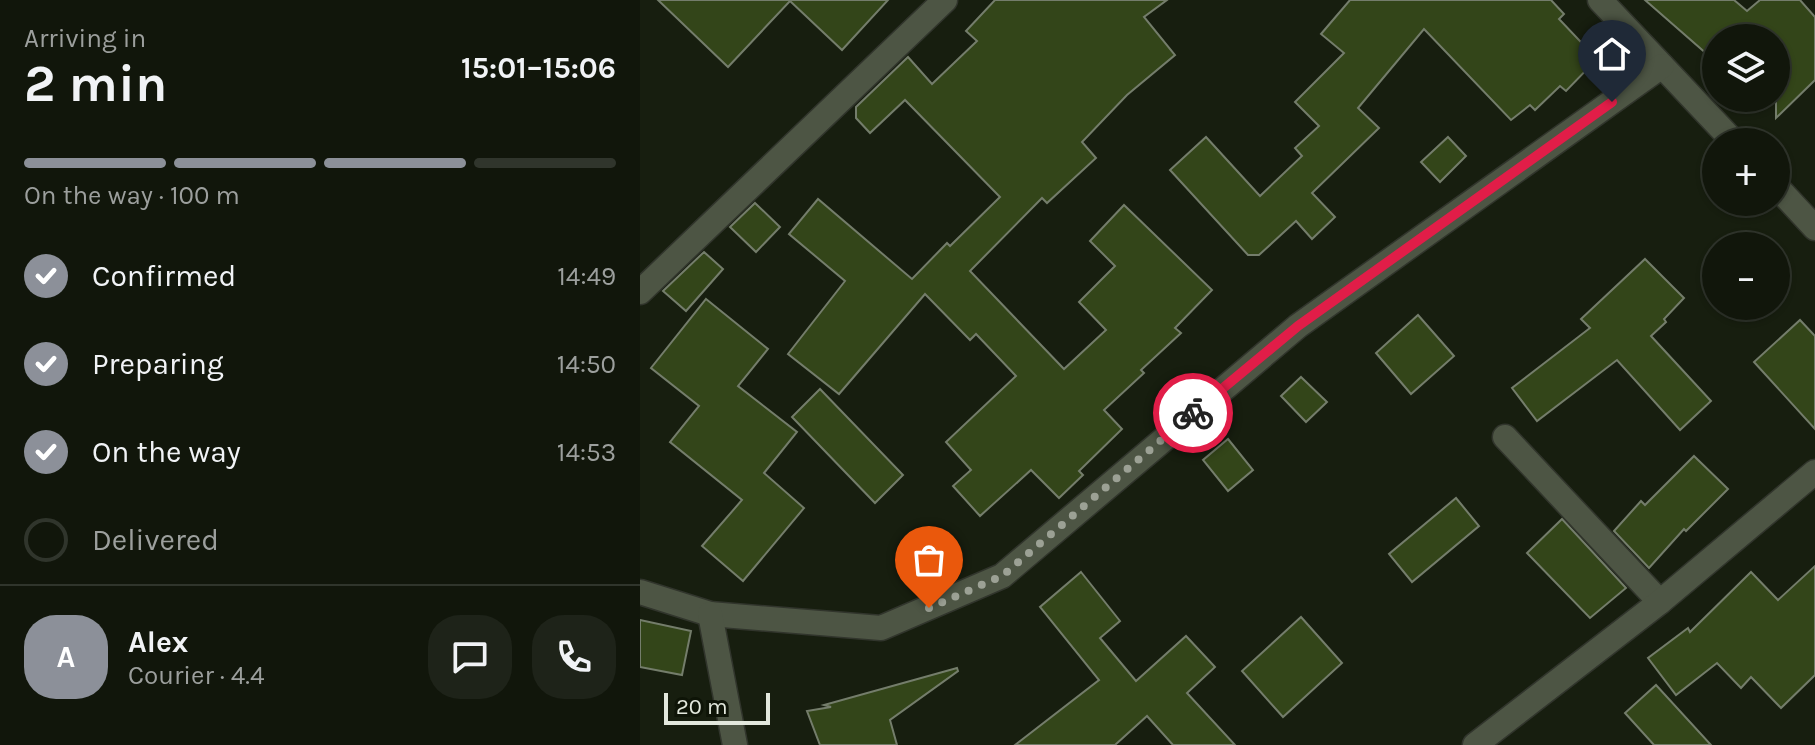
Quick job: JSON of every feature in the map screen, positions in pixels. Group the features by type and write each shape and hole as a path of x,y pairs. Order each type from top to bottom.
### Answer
{"street":[{"path":"640,292 945,0"},
{"path":"1600,0 1721,128"},
{"path":"640,592 710,614 881,628 1002,576 1298,326 1662,66"},
{"path":"1790,201 1815,228"},
{"path":"1505,437 1660,602"},
{"path":"1475,745 1660,602 1815,472"},
{"path":"710,614 735,745"}],"building":[{"path":"658,0 888,0 842,50 790,1 728,67"},
{"path":"995,0 1167,0 1144,17 1175,55 1127,95 1082,142 1096,158 1047,203 1042,198 970,271 1064,369 1106,330 1079,302 1115,266 1090,241 1124,205 1212,290 1175,328 1181,333 1104,410 1122,429 1079,471 1083,475 1059,498 1031,470 980,516 953,486 971,470 946,442 1016,376 976,334 970,340 925,294 839,394 788,354 845,281 789,234 818,199 912,279 947,243 950,246 1000,197 905,100 870,133 856,118 856,107 908,57 932,84 977,41 966,31"},
{"path":"1350,0 1551,0 1564,14 1559,19 1597,59 1566,91 1560,86 1535,110 1530,105 1511,120 1424,29 1358,108 1379,128 1312,193 1335,217 1312,239 1296,221 1259,255 1248,255 1170,170 1206,137 1260,196 1302,156 1295,148 1319,126 1295,102 1344,53 1321,34"},
{"path":"1645,0 1734,0 1747,11 1760,0 1800,0 1815,17 1815,80 1790,104 1790,24 1702,24 1702,50"},
{"path":"1448,137 1466,156 1440,182 1421,162"},
{"path":"755,203 780,227 756,252 730,227"},
{"path":"704,252 723,269 686,311 663,291"},
{"path":"1645,259 1684,298 1651,336 1711,401 1680,430 1617,360 1537,421 1512,388 1590,328 1581,319"},
{"path":"706,299 768,349 738,386 797,432 764,473 804,508 743,581 702,546 742,500 670,442 699,406 651,368"},
{"path":"1418,315 1454,356 1411,394 1376,353"},
{"path":"1800,320 1815,336 1815,429 1754,362"},
{"path":"1301,377 1327,402 1306,422 1281,396"},
{"path":"820,389 903,475 875,503 792,417"},
{"path":"1228,439 1253,470 1228,491 1203,460"},
{"path":"1694,456 1728,489 1686,531 1684,529 1649,568 1614,531 1641,501 1645,505"},
{"path":"1456,498 1479,526 1412,582 1389,554"},
{"path":"1562,519 1626,588 1590,618 1527,553"},
{"path":"1815,566 1815,675 1781,708 1751,677 1741,688 1717,663 1676,695 1648,658 1688,628 1690,632 1751,572 1778,600"},
{"path":"1081,572 1120,621 1100,638 1136,681 1186,636 1215,667 1187,693 1235,745 1173,745 1147,716 1115,745 1015,745 1099,680 1040,607"},
{"path":"1301,617 1342,663 1283,717 1242,671"},
{"path":"640,620 691,631 682,675 640,667"},
{"path":"957,668 958,671 890,720 897,745 820,745 807,711 831,707 824,705"},
{"path":"1656,685 1711,745 1654,745 1625,713"}],"way so far":[{"path":"929,608 1002,576 1193,413"}],"route":[{"path":"1193,413 1298,326 1612,102"}]}
